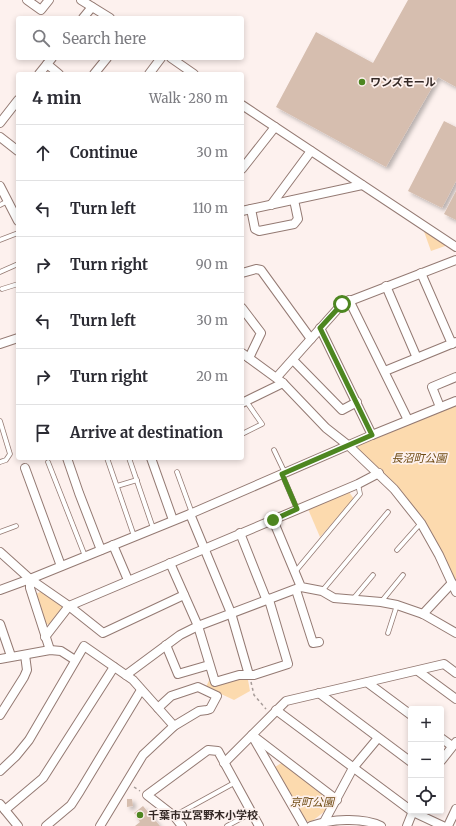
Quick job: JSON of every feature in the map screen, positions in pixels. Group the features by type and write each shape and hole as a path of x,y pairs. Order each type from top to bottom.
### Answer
{"street":[{"path":"26,0 41,10 48,0"},
{"path":"82,0 107,16"},
{"path":"85,16 92,7"},
{"path":"96,72 105,60"},
{"path":"151,72 160,60"},
{"path":"174,60 191,72"},
{"path":"41,72 50,61 58,72"},
{"path":"0,123 16,103"},
{"path":"244,106 456,247"},
{"path":"244,166 275,127"},
{"path":"0,137 16,149"},
{"path":"271,205 311,151"},
{"path":"244,211 362,184"},
{"path":"0,186 16,217"},
{"path":"251,209 255,229 259,231 294,224 298,219 294,200"},
{"path":"244,402 280,380 293,360 338,307 349,300 456,260"},
{"path":"244,272 256,269 261,270 311,339"},
{"path":"385,371 454,343 421,273"},
{"path":"386,286 417,358"},
{"path":"349,300 408,420"},
{"path":"244,311 261,333 246,355 280,380 326,428 349,446 406,502 421,523 439,555 456,592"},
{"path":"320,328 372,435"},
{"path":"0,344 16,339"},
{"path":"293,360 342,410 357,402"},
{"path":"440,407 432,387 456,377"},
{"path":"0,590 191,513 372,435 456,401"},
{"path":"68,460 100,550"},
{"path":"152,460 173,520"},
{"path":"24,468 61,566"},
{"path":"45,637 69,606 358,484 378,473"},
{"path":"191,513 231,613 249,674"},
{"path":"273,520 294,572 313,643 319,642"},
{"path":"170,563 198,626 215,682 239,675 254,675 288,664 269,600 265,596 240,534"},
{"path":"112,545 128,580"},
{"path":"0,552 30,579 69,606 103,633 184,595"},
{"path":"30,579 30,588 50,650"},
{"path":"423,614 452,583"},
{"path":"126,675 180,635 198,626 298,589 322,591 334,598 381,602 397,605 423,614 456,633"},
{"path":"0,624 11,656"},
{"path":"166,645 178,674 209,665"},
{"path":"0,771 16,756 29,740 84,646 133,680 174,726"},
{"path":"0,659 50,650 61,652 75,660"},
{"path":"0,715 27,670 25,654"},
{"path":"224,763 286,701 444,664 456,673"},
{"path":"18,826 2,807 43,778 114,667"},
{"path":"418,671 456,699"},
{"path":"368,683 408,713"},
{"path":"100,826 143,755 174,726 199,710 207,710 210,708 218,696 198,687 171,696 158,708"},
{"path":"46,826 71,805 141,690"},
{"path":"320,693 408,760"},
{"path":"274,712 408,808"},
{"path":"252,735 337,800"},
{"path":"252,735 304,826"},
{"path":"324,822 353,768 378,738"},
{"path":"444,739 454,744 444,757"},
{"path":"182,826 174,816 147,795 208,750 218,751 234,783 259,826"},
{"path":"448,826 456,809"},
{"path":"407,826 412,814"},
{"path":"417,814 443,826"},
{"path":"311,826 324,822 358,820 375,823 382,826"}],"lane":[{"path":"0,205 8,201"},
{"path":"0,240 16,234"},
{"path":"0,272 16,265"},
{"path":"2,289 16,285"},
{"path":"244,402 262,424 244,433"},
{"path":"0,421 10,454 6,460 0,462"},
{"path":"274,450 297,509"},
{"path":"108,460 134,536"},
{"path":"130,460 153,528"},
{"path":"48,462 85,556"},
{"path":"177,472 191,513"},
{"path":"117,486 137,480"},
{"path":"294,572 360,494 358,484"},
{"path":"322,591 388,512"},
{"path":"397,550 421,523"},
{"path":"0,532 16,526"},
{"path":"351,600 373,575"},
{"path":"381,602 403,575"},
{"path":"388,633 397,605"},
{"path":"174,816 234,783"},
{"path":"227,826 251,813"}],"path":[{"path":"249,674 254,695 274,712"},
{"path":"127,783 147,795"}],"green space":[{"path":"422,226 448,245 431,251"},
{"name":"長沼町公園","path":"456,404 456,579 454,580 427,526 358,449 358,444"},
{"path":"349,492 354,499 320,537 308,509"},
{"path":"42,591 63,605 63,609 52,625 45,624 34,595"},
{"path":"211,676 213,685 241,677 248,680 250,691 234,700 206,687"},
{"name":"京町公園","path":"283,762 334,799 334,804 311,822 306,821 275,767"}],"building":[{"name":"ワンズモール","path":"408,0 456,0 456,87 438,77 386,167 276,107 316,32 373,63"},
{"path":"444,121 456,127 456,181 442,208 408,191"},
{"path":"456,191 456,220 444,214"},
{"path":"127,799 132,799 133,806 127,807"},
{"path":"143,806 160,826 135,826 140,822 134,813"}],"place":[{"name":"ワンズモール","path":"362,82"},
{"name":"千葉市立宮野木小学校","path":"140,815"}],"route":[{"path":"273,520 297,509 282,474 372,435 320,328 342,304"}]}
